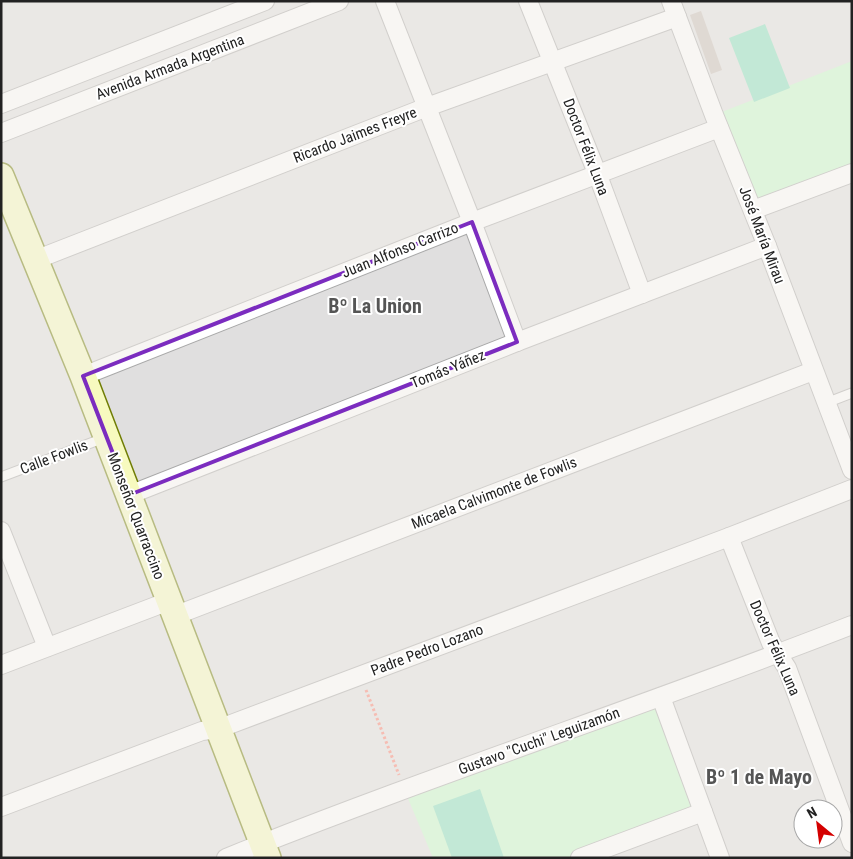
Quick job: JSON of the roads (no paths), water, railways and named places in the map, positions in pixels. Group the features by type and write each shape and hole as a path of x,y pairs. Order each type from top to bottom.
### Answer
{"street":[{"name":"Avenida Armada Argentina","path":"1,104 265,1"},
{"name":"Avenida Armada Argentina","path":"1,133 340,1"},
{"path":"385,1 517,342"},
{"name":"Doctor Félix Luna","path":"528,1 597,173 642,294"},
{"name":"Ricardo Jaimes Freyre","path":"35,260 427,107 552,61 674,9"},
{"name":"José María Mirau","path":"674,9 719,128 768,246 813,371 852,470"},
{"name":"Juan Alfonso Carrizo","path":"83,376 597,173 719,128"},
{"path":"753,210 852,173"},
{"name":"Monseñor Quarraccino","path":"1,176 83,376 265,851"},
{"name":"Tomás Yáñez","path":"129,495 517,342 768,246"},
{"name":"Micaela Calvimonte de Fowlis","path":"1,665 47,647 172,609 813,371"},
{"name":"Padre Pedro Lozano","path":"1,807 202,731 218,729 360,676 852,489"},
{"path":"1,531 47,647"},
{"name":"Doctor Félix Luna","path":"729,537 771,643 787,668 852,843"},
{"name":"Gustavo \"Cuchi\" Leguizamón","path":"226,858 265,851 404,789 778,654 852,624"},
{"path":"661,697 720,858"},
{"path":"580,858 703,812"}],"lane":[{"path":"826,403 852,393"},
{"name":"Calle Fowlis","path":"1,477 106,437"}],"district":[{"name":"Bº La Union","path":"375,306"},
{"name":"Bº 1 de Mayo","path":"759,777"}]}
